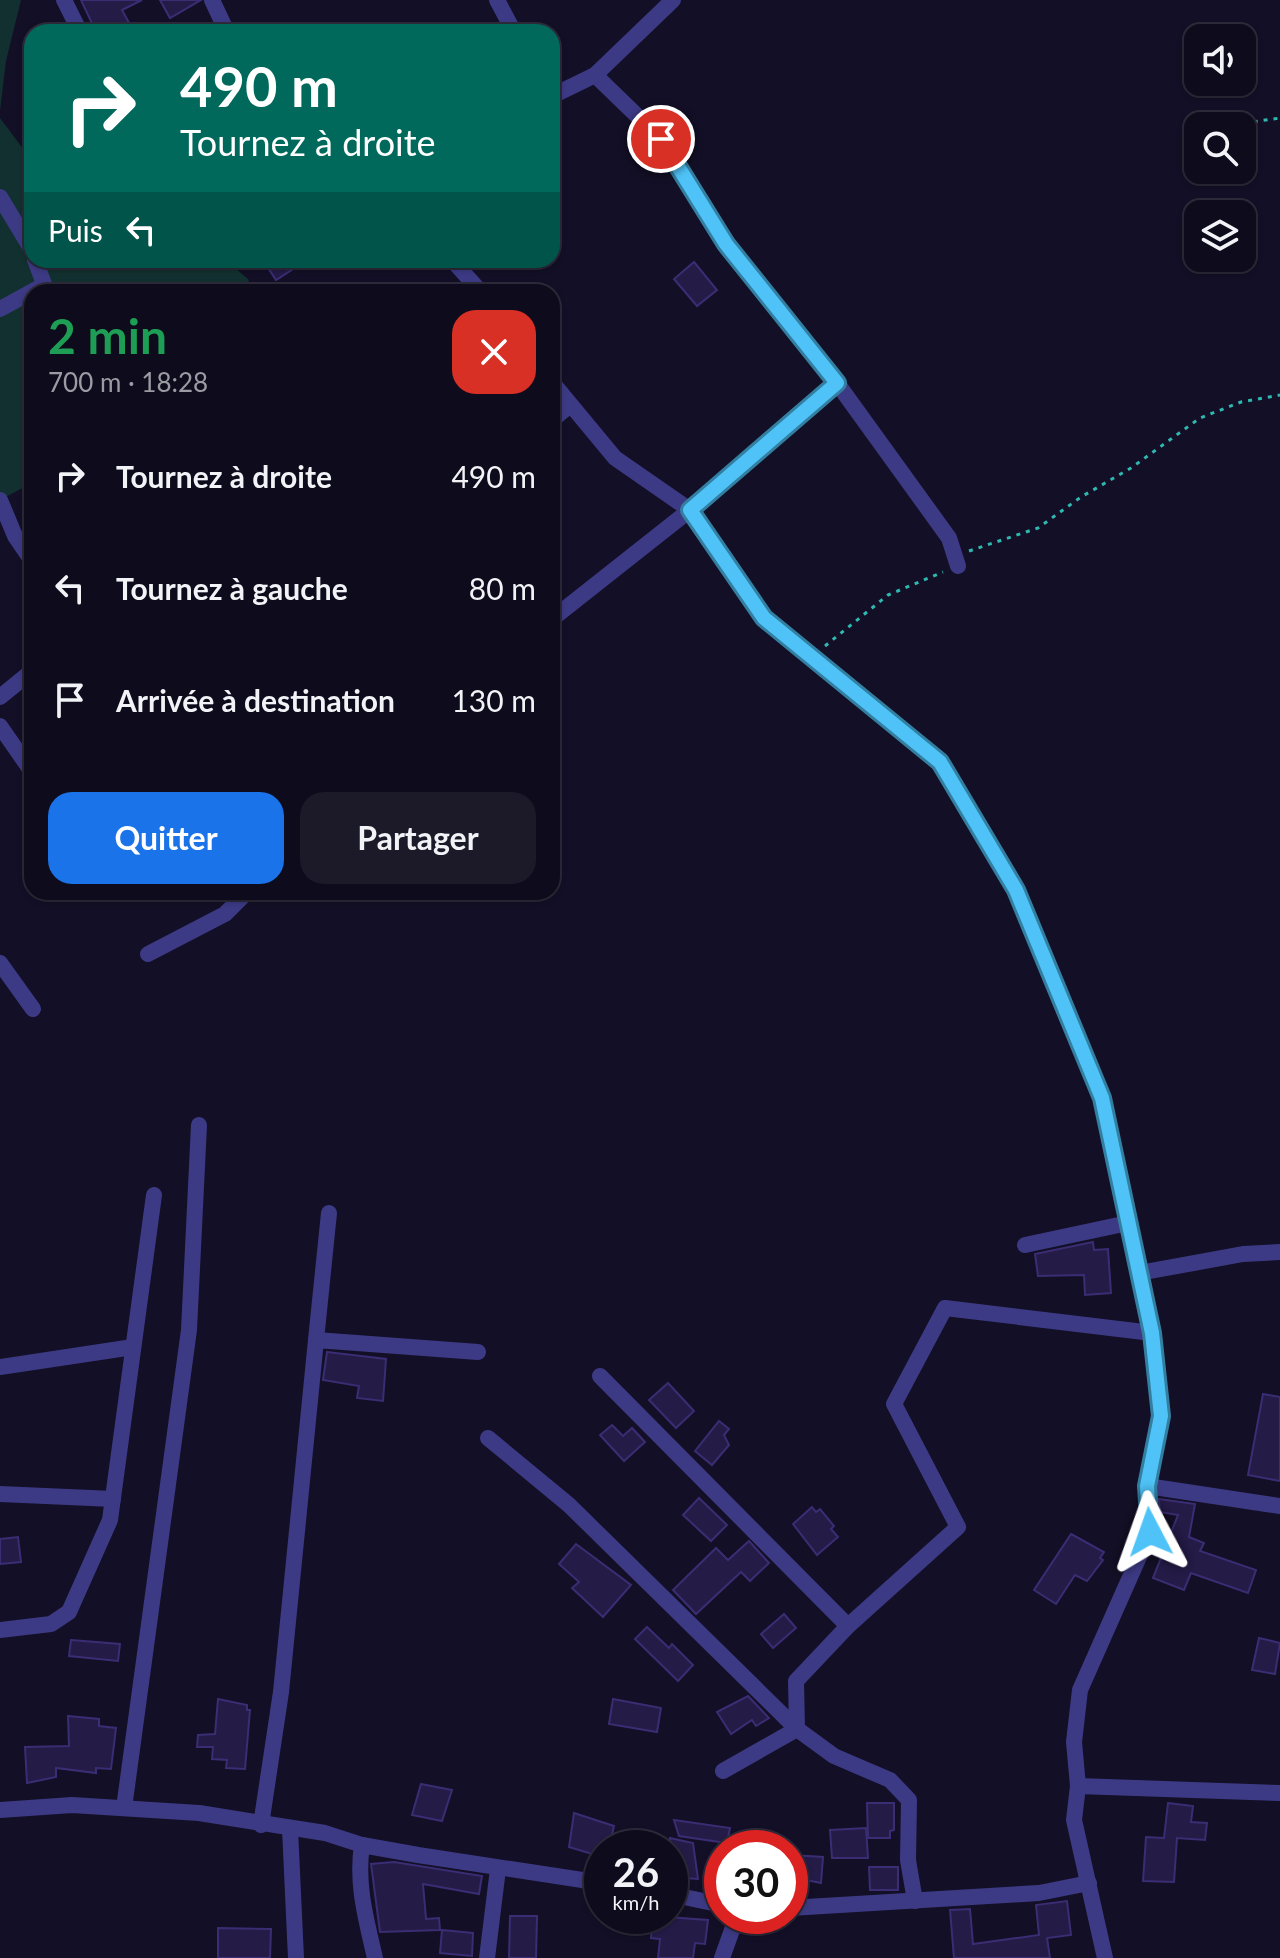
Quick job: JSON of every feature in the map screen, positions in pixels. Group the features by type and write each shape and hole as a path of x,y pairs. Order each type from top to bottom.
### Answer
{"street":[{"path":"64,0 76,24"},
{"path":"212,0 223,24"},
{"path":"497,0 510,24"},
{"path":"560,92 595,75 668,2"},
{"path":"595,75 661,139 726,244 837,383 949,538 958,566"},
{"path":"0,197 24,237"},
{"path":"459,268 474,284"},
{"path":"0,309 24,298"},
{"path":"560,613 690,510 837,383"},
{"path":"560,392 615,458 690,510 764,618 820,660 940,762 1016,890 1102,1098 1152,1333 1161,1416 1147,1486 1150,1532 1080,1690 1074,1742 1078,1786 1074,1820 1105,1958"},
{"path":"560,413 570,405"},
{"path":"0,500 24,549"},
{"path":"0,697 24,678"},
{"path":"0,726 24,760"},
{"path":"148,954 225,914 239,900"},
{"path":"0,963 33,1009"},
{"path":"124,1808 189,1330 199,1125"},
{"path":"0,1630 51,1624 69,1612 110,1520 154,1195"},
{"path":"261,1825 281,1692 329,1213"},
{"path":"1025,1245 1128,1223"},
{"path":"1139,1273 1243,1254 1280,1252"},
{"path":"797,1729 796,1681 848,1626 958,1527 894,1404 945,1308 1152,1333"},
{"path":"316,1340 478,1352"},
{"path":"0,1367 133,1347"},
{"path":"600,1376 848,1626"},
{"path":"488,1438 569,1505 797,1729 834,1756 890,1780 909,1800 908,1860 915,1901"},
{"path":"1147,1486 1280,1506"},
{"path":"0,1494 113,1499"},
{"path":"723,1771 797,1729"},
{"path":"1078,1786 1280,1793"},
{"path":"0,1810 72,1805 199,1813 325,1833 362,1845 498,1869 584,1881"},
{"path":"290,1829 296,1958"},
{"path":"362,1845 358,1870 375,1958"},
{"path":"487,1958 498,1869"},
{"path":"808,1907 1039,1893 1089,1883"},
{"path":"722,1958 731,1934"}],"path":[{"path":"1256,121 1280,118"},
{"path":"820,660 823,647 888,595 958,566 967,552 1038,528 1081,497 1131,468 1200,418 1241,402 1280,395"}],"green space":[{"path":"0,0 21,0 6,61 0,111"},
{"path":"0,118 24,150 24,268 235,268 249,280 248,284 24,284 24,487 0,500"}],"building":[{"path":"81,0 142,0 122,10 130,24 92,24"},
{"path":"160,0 201,0 170,18"},
{"path":"694,262 717,290 697,306 674,279"},
{"path":"268,268 295,268 276,280"},
{"path":"1093,1242 1094,1250 1108,1249 1111,1293 1085,1295 1084,1275 1038,1276 1035,1254"},
{"path":"327,1352 386,1359 383,1401 357,1398 359,1386 323,1380"},
{"path":"668,1383 694,1411 676,1428 649,1400"},
{"path":"1263,1394 1280,1397 1280,1481 1248,1475"},
{"path":"719,1421 729,1429 724,1435 729,1445 712,1465 695,1451"},
{"path":"612,1425 623,1436 632,1428 645,1442 624,1461 600,1435"},
{"path":"699,1498 727,1525 711,1541 683,1515"},
{"path":"1159,1499 1195,1504 1189,1537 1204,1543 1200,1551 1256,1570 1248,1593 1191,1573 1184,1590 1153,1578 1178,1515 1160,1512"},
{"path":"812,1507 816,1512 820,1509 834,1526 831,1529 838,1537 817,1555 793,1524"},
{"path":"1071,1534 1104,1552 1100,1558 1103,1560 1087,1581 1075,1575 1056,1604 1034,1590"},
{"path":"18,1537 21,1562 0,1564 0,1539"},
{"path":"749,1541 769,1563 750,1581 741,1572 696,1614 673,1590 716,1548 728,1560"},
{"path":"576,1544 631,1585 603,1617 572,1588 579,1582 559,1564"},
{"path":"784,1614 796,1628 773,1648 761,1634"},
{"path":"647,1627 669,1648 672,1644 693,1665 678,1681 635,1639"},
{"path":"1259,1638 1280,1643 1275,1674 1252,1670"},
{"path":"71,1640 120,1644 118,1661 69,1656"},
{"path":"748,1696 769,1718 756,1726 752,1720 731,1734 717,1712"},
{"path":"218,1699 247,1705 247,1710 250,1710 245,1769 226,1768 227,1760 212,1759 213,1747 197,1747 198,1735 215,1734"},
{"path":"613,1699 661,1708 657,1732 609,1724"},
{"path":"68,1716 99,1719 99,1726 116,1728 111,1769 96,1768 96,1773 56,1768 56,1777 27,1783 25,1747 69,1746"},
{"path":"421,1784 452,1790 442,1821 412,1815"},
{"path":"867,1803 894,1803 894,1830 890,1831 890,1838 868,1838"},
{"path":"1168,1803 1193,1806 1191,1822 1207,1823 1205,1840 1177,1838 1174,1882 1143,1881 1146,1837 1164,1838"},
{"path":"574,1813 614,1826 613,1830 584,1830 584,1852 569,1847"},
{"path":"674,1820 730,1828 704,1830 704,1840 688,1837 688,1830 677,1830"},
{"path":"866,1828 868,1858 832,1858 830,1830"},
{"path":"688,1842 693,1843 698,1879 688,1878"},
{"path":"808,1856 823,1857 821,1883 808,1880"},
{"path":"394,1862 482,1876 479,1894 423,1884 426,1919 439,1918 440,1930 380,1932 371,1864"},
{"path":"869,1867 898,1867 898,1890 870,1890"},
{"path":"1067,1901 1071,1935 1047,1938 1050,1958 954,1958 950,1910 970,1909 973,1944 1039,1935 1036,1905"},
{"path":"510,1916 537,1916 536,1958 509,1958"},
{"path":"688,1919 704,1920 705,1944 695,1943 693,1958 658,1958 660,1939 651,1938 651,1934 688,1934"},
{"path":"218,1928 271,1929 270,1958 218,1958"},
{"path":"442,1930 473,1933 472,1956 440,1953"}],"route":[{"path":"661,139 726,244 837,383 690,510 764,618 820,660 940,762 1016,890 1102,1098 1152,1333 1161,1416 1147,1486 1150,1532"}]}
